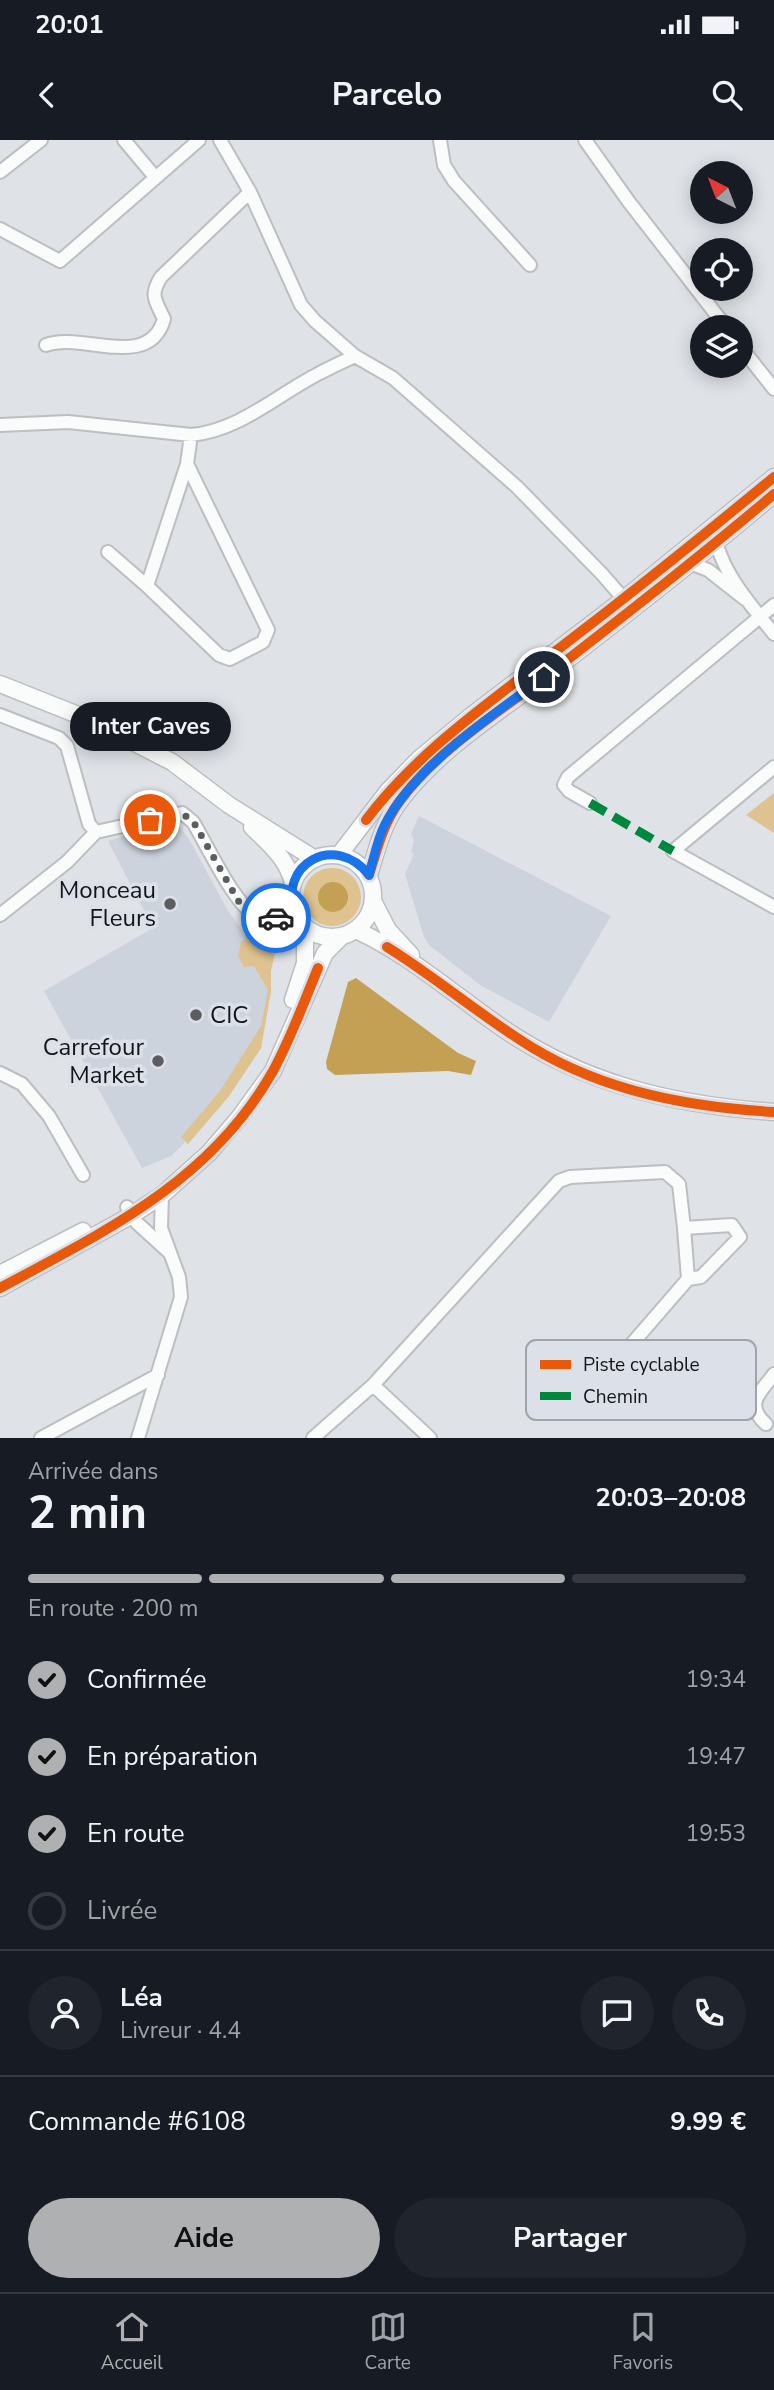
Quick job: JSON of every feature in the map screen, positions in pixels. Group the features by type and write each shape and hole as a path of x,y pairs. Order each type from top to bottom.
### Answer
{"main road":[{"path":"369,875 384,827 401,799 429,768 628,604 695,542 774,477"},
{"path":"339,855 388,791 419,759 471,716 690,563 774,494"},
{"path":"0,684 124,736 172,762 229,805 315,859"},
{"path":"0,1288 130,1211 183,1164 212,1134 262,1068 282,1030 305,963 300,921 292,904 293,883 282,856 229,805"},
{"path":"293,883 301,869 315,859 330,855 351,859 369,875 374,903 388,930 424,970"},
{"path":"0,1274 162,1195 209,1153 273,1070 326,953 367,919 374,903"},
{"path":"300,921 316,934 328,937 348,934 378,940 535,1049 581,1072 632,1091 671,1101 724,1109 774,1112"}],"street":[{"path":"0,172 41,140"},
{"path":"124,140 156,177"},
{"path":"0,229 60,261 199,140"},
{"path":"220,140 250,192 302,305 315,321 355,356 393,378 517,487 628,604"},
{"path":"440,140 444,164 454,181 530,265"},
{"path":"585,140 717,315"},
{"path":"46,345 70,342 127,348 141,345 152,337 162,328 164,319 153,296 161,276 250,192"},
{"path":"0,425 68,422 191,435 208,434 231,425 315,375 355,356"},
{"path":"753,362 774,389"},
{"path":"146,586 187,464 191,435"},
{"path":"108,552 219,655 230,659 263,642 268,630 187,464"},
{"path":"745,599 708,570 690,563 695,542 716,542 721,558 745,599 774,634"},
{"path":"590,803 569,791 564,785 568,777 774,606"},
{"path":"0,715 59,738 67,746 89,824 96,832"},
{"path":"774,767 673,851 774,907"},
{"path":"0,915 67,862 96,832 181,813 193,821 239,902 256,916 300,921"},
{"path":"0,1073 22,1084 49,1116 83,1175"},
{"path":"313,1438 373,1385 559,1181 570,1177 665,1172 679,1184 688,1279"},
{"path":"138,1438 181,1297 179,1277 161,1228 162,1195"},
{"path":"130,1211 137,1223 169,1252"},
{"path":"636,1340 688,1279 701,1276 740,1237 732,1225 684,1228"},
{"path":"756,1398 774,1374"},
{"path":"41,1438 158,1375"},
{"path":"373,1385 430,1438"},
{"path":"756,1412 766,1424"}],"shaded area":[{"path":"774,793 774,833 746,815"},
{"path":"419,816 611,916 549,1022 480,985 429,945 424,937 405,874 414,854 411,852 414,840 411,834"},
{"path":"172,821 177,823 189,839 227,909 271,971 271,991 261,1048 229,1096 188,1144 185,1142 171,1156 142,1168 44,991 153,928 108,841"},
{"path":"332,868 343,870 356,881 361,897 359,908 348,921 332,926 321,924 308,913 303,897 305,886 316,873"},
{"path":"333,882 344,886 348,897 344,908 333,912 322,908 318,897 322,886"},
{"path":"253,933 279,935 271,971 271,991 261,1048 229,1096 188,1144 181,1137 220,1091 261,1026 268,990 254,966 244,967 238,956 241,942"},
{"path":"356,978 458,1053 476,1061 471,1075 448,1071 335,1075 327,1069 326,1062 348,982"}],"marked path":[{"path":"590,803 673,851"}],"cycle path":[{"path":"366,820 409,771 433,749 774,477"},
{"path":"369,875 393,810 431,766 469,733 663,585 774,494"},
{"path":"387,947 514,1036 590,1076 649,1095 711,1106 774,1112"},
{"path":"0,1288 117,1223 187,1173 219,1143 248,1110 273,1071 318,968"}],"way so far":[{"path":"150,820 181,813 193,821 239,902 256,916 276,918"}],"place":[{"name":"Inter Caves","path":"150,820"},
{"name":"Monceau Fleurs","path":"170,904"},
{"name":"CIC","path":"196,1015"},
{"name":"Carrefour Market","path":"158,1061"}],"route":[{"path":"276,918 295,915 291,894 293,883 301,869 320,856 339,855 351,859 369,875 384,827 401,799 429,768 544,677"}]}
